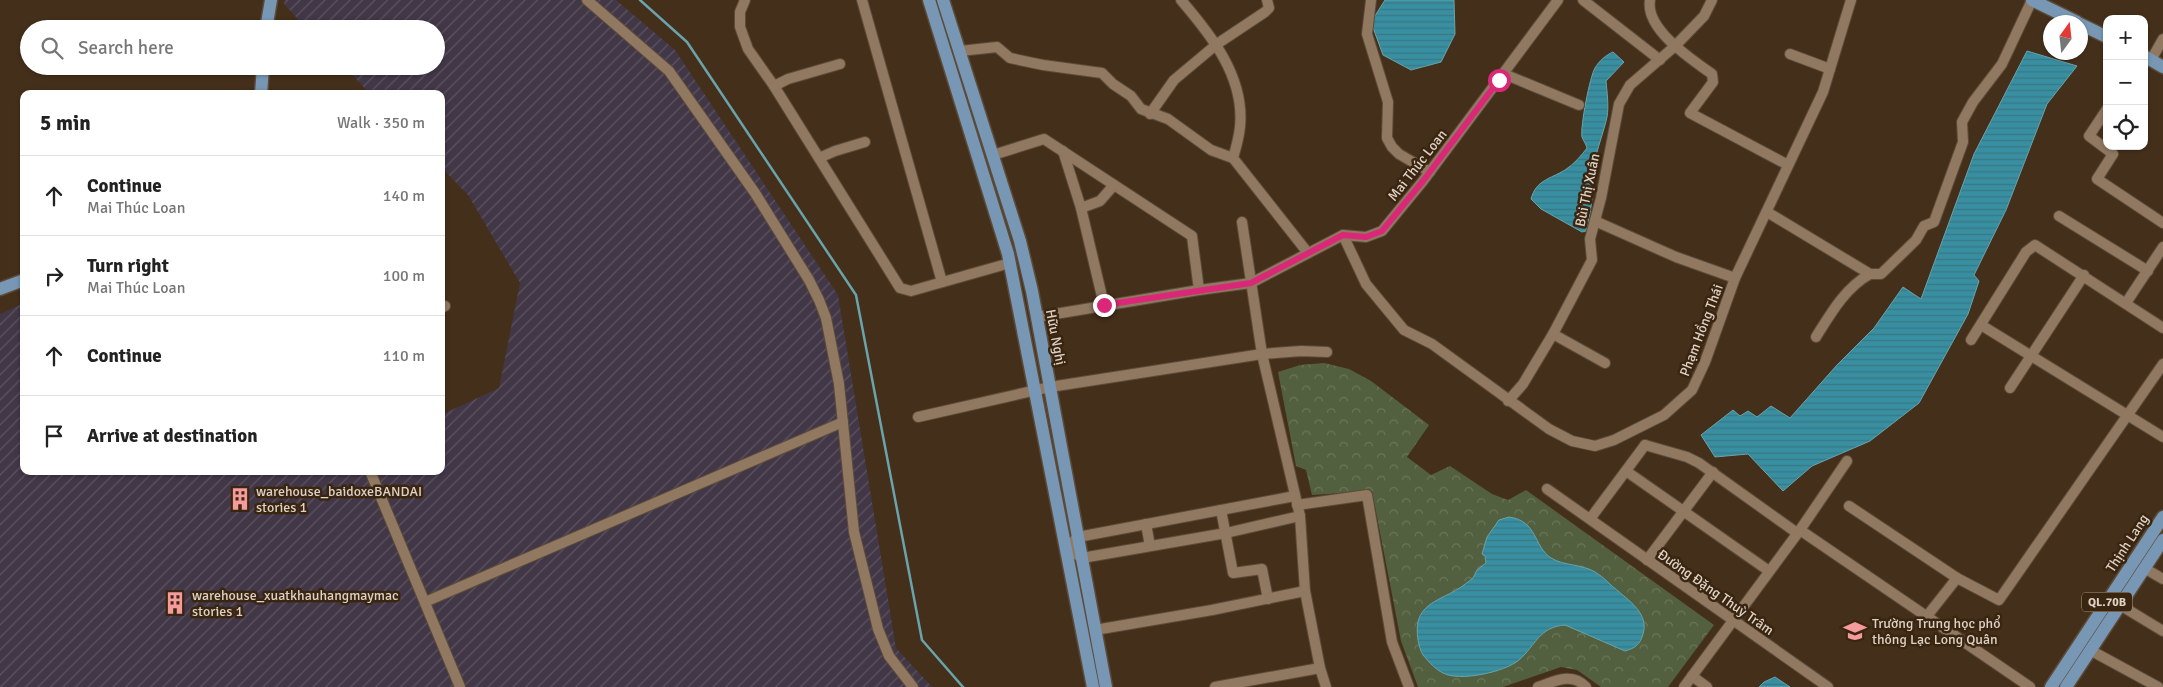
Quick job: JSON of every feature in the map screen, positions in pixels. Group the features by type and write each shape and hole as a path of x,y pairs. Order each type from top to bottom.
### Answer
{"main road":[{"path":"268,20 271,0"},
{"path":"929,0 1010,263 1092,687"},
{"name":"Hữu Nghị","path":"943,0 1020,240 1032,291 1106,687"},
{"path":"2032,0 2063,15"},
{"path":"2088,28 2103,35"},
{"path":"2148,58 2163,66"},
{"path":"261,90 262,75"},
{"path":"0,289 20,282"},
{"path":"1017,296 1032,291"},
{"name":"Thịnh Lang","path":"2051,687 2163,517"},
{"name":"Thịnh Lang","path":"2066,687 2163,540"}],"street":[{"path":"587,0 668,71 755,193 810,280 826,318 839,384 854,532 878,629 888,656 913,687"},
{"path":"745,0 740,12 740,27 748,49 774,86 900,288 911,291 1010,263"},
{"path":"862,0 942,282"},
{"path":"1181,0 1217,44 1238,90 1240,127 1233,158"},
{"path":"1150,114 1174,80 1217,44 1265,12 1268,8 1267,0"},
{"path":"1371,0 1367,34 1388,102 1387,138 1400,154 1430,172"},
{"name":"Mai Thúc Loan","path":"1343,235 1366,237 1382,231 1430,172 1558,0"},
{"path":"1583,0 1660,60"},
{"path":"1650,0 1648,7 1655,22 1674,47 1712,74 1713,82 1690,113 1788,165"},
{"name":"Bùi Thị Xuân","path":"1508,401 1523,384 1553,334 1592,260 1590,239 1619,104 1630,85 1674,47 1704,16 1712,0"},
{"name":"Phạm Hồng Thái","path":"1343,235 1366,284 1404,330 1432,344 1549,429 1572,441 1595,446 1614,440 1664,415 1692,390 1706,362 1735,278 1823,92 1851,0"},
{"path":"1816,337 1847,291 1858,281 1870,274 1881,274 1916,240 1924,226 1934,222 1952,177 1963,142 1962,122 1973,102 2002,64 2032,0"},
{"path":"2148,58 2163,39"},
{"path":"960,51 997,47 1010,58 1043,65 1102,73 1113,84 1131,96 1141,110 1168,119 1211,150 1233,158 1308,253"},
{"path":"1790,54 1830,69"},
{"path":"774,86 840,64"},
{"path":"1504,74 1579,105"},
{"path":"2103,115 2088,136 2103,147"},
{"path":"993,155 1044,139 1063,151 1192,236 1199,290"},
{"path":"819,158 865,142"},
{"path":"2107,150 2113,154 2097,179 2163,222"},
{"path":"1063,151 1081,208 1104,305"},
{"path":"1081,208 1100,201 1114,185"},
{"path":"1767,212 1870,274"},
{"path":"2059,216 2148,271"},
{"path":"1595,221 1676,257 1735,278"},
{"path":"1242,222 1262,354 1300,516 1305,591 1320,668 1326,687"},
{"path":"1037,317 1251,283 1343,235"},
{"path":"1971,340 2026,252 2032,246 2038,245 2163,328"},
{"path":"2126,303 2163,248"},
{"path":"2010,388 2084,275"},
{"path":"1981,325 2163,437"},
{"path":"1553,334 1605,363"},
{"path":"918,417 1050,387 1262,354 1301,351 1326,352"},
{"path":"1849,506 1958,578 1999,600 2163,364"},
{"path":"425,602 843,422"},
{"path":"1639,428 1645,445"},
{"path":"1590,519 1645,445"},
{"path":"1645,445 1687,457 1713,472 1928,616 2030,687"},
{"path":"1684,687 1799,531 1847,461"},
{"path":"1626,471 1769,571"},
{"path":"1647,560 1713,472"},
{"path":"372,475 460,687"},
{"name":"Đường Đặng Thuỳ Trâm","path":"1547,489 1828,687"},
{"path":"1300,516 1226,533 1082,558 1066,548 1078,537 1221,510 1296,500 1368,495 1392,642 1409,687"},
{"path":"1221,510 1233,572 1262,569 1268,599"},
{"path":"1146,524 1150,546"},
{"path":"2144,568 2163,579"},
{"path":"1928,616 1958,578"},
{"path":"1096,630 1305,591"},
{"path":"2120,605 2163,631"},
{"path":"2090,650 2158,687"},
{"path":"1216,687 1320,668"},
{"path":"1692,676 1706,687"},
{"path":"1538,687 1567,677 1582,683 1586,687"}],"shaded area":[{"path":"285,0 616,0 675,50 838,295 896,648 932,687 0,687 0,314 20,305 20,475 445,475 445,413 499,388 520,283 468,195 445,171 445,90 366,90 352,75 445,75 445,20 299,20 284,4"}],"green space":[{"path":"1324,363 1349,369 1371,381 1429,425 1407,457 1431,475 1450,466 1492,494 1508,500 1526,490 1714,625 1668,687 1601,687 1577,670 1561,667 1503,687 1418,687 1401,641 1372,491 1312,495 1306,470 1296,466 1278,372 1300,365"}],"water":[{"path":"1385,0 1454,0 1455,34 1441,62 1411,70 1383,55 1371,22"},
{"path":"2027,51 2043,56 2043,60 2057,60 2077,66 2047,104 2006,210 1974,275 1979,281 1968,314 1919,403 1870,441 1812,466 1783,491 1748,454 1715,457 1701,435 1733,410 1740,416 1748,411 1757,417 1771,406 1790,418 1837,365 1874,328 1903,287 1921,299 1974,154"},
{"path":"1613,52 1624,62 1606,81 1607,117 1593,169 1593,190 1588,224 1586,231 1582,232 1541,209 1531,199 1540,184 1568,168 1587,148 1582,137 1582,131 1591,81 1595,68 1605,57"},
{"path":"1509,517 1525,523 1545,553 1551,558 1556,561 1590,569 1633,604 1641,615 1644,627 1642,638 1637,646 1625,651 1565,625 1549,629 1519,660 1493,672 1470,676 1450,676 1430,663 1421,652 1417,634 1420,615 1434,602 1458,589 1473,578 1477,570 1486,563 1485,556 1482,554 1487,537 1499,520"},
{"path":"1775,677 1790,687 1759,687 1764,682"}],"waterway":[{"path":"640,0 687,42 856,295 922,640 963,687"}],"place":[{"name":"warehouse_baidoxeBANDAI stories 1","path":"240,499"},
{"name":"warehouse_xuatkhauhangmaymac stories 1","path":"175,603"},
{"name":"Trường Trung học phổ thông Lạc Long Quân","path":"1855,631"}],"route":[{"path":"1104,305 1251,283 1343,235 1366,237 1382,231 1423,181 1499,80"}]}
